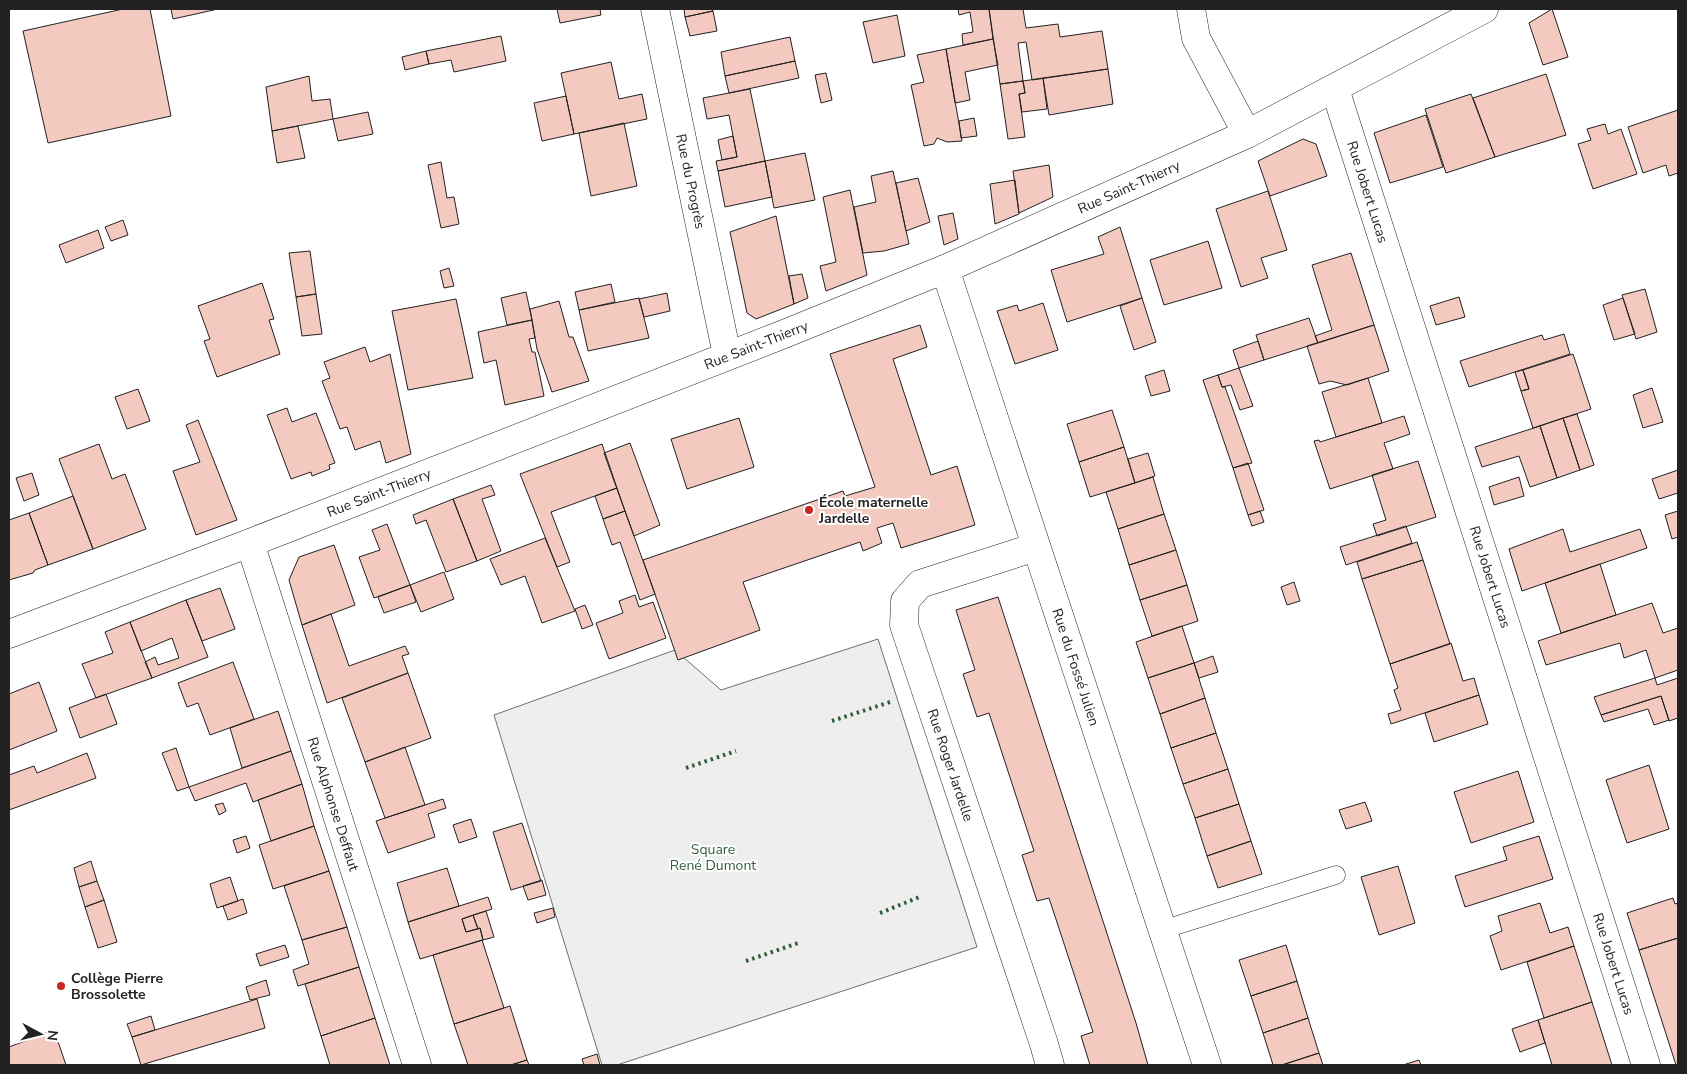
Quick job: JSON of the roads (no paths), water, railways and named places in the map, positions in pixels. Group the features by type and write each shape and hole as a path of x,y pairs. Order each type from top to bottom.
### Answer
{"street":[{"name":"Rue du Progrès","path":"656,9 727,355"},
{"path":"1191,9 1196,38 1247,134"},
{"name":"Rue Saint-Thierry","path":"9,634 250,542 944,269 1247,134 1484,9"},
{"name":"Rue Jobert Lucas","path":"1335,88 1646,1065"},
{"name":"Rue du Fossé Julien","path":"944,269 1207,1065"},
{"name":"Rue Alphonse Deffaut","path":"250,542 417,1065"},
{"name":"Rue Roger Jardelle","path":"1036,547 920,584 904,601 904,625 1050,1065"}],"lane":[{"path":"1162,930 1336,874"}],"place":[{"name":"École maternelle Jardelle","path":"809,510"},
{"name":"Collège Pierre Brossolette","path":"61,986"}],"park label":[{"name":"Square René Dumont","path":"713,858"}]}
